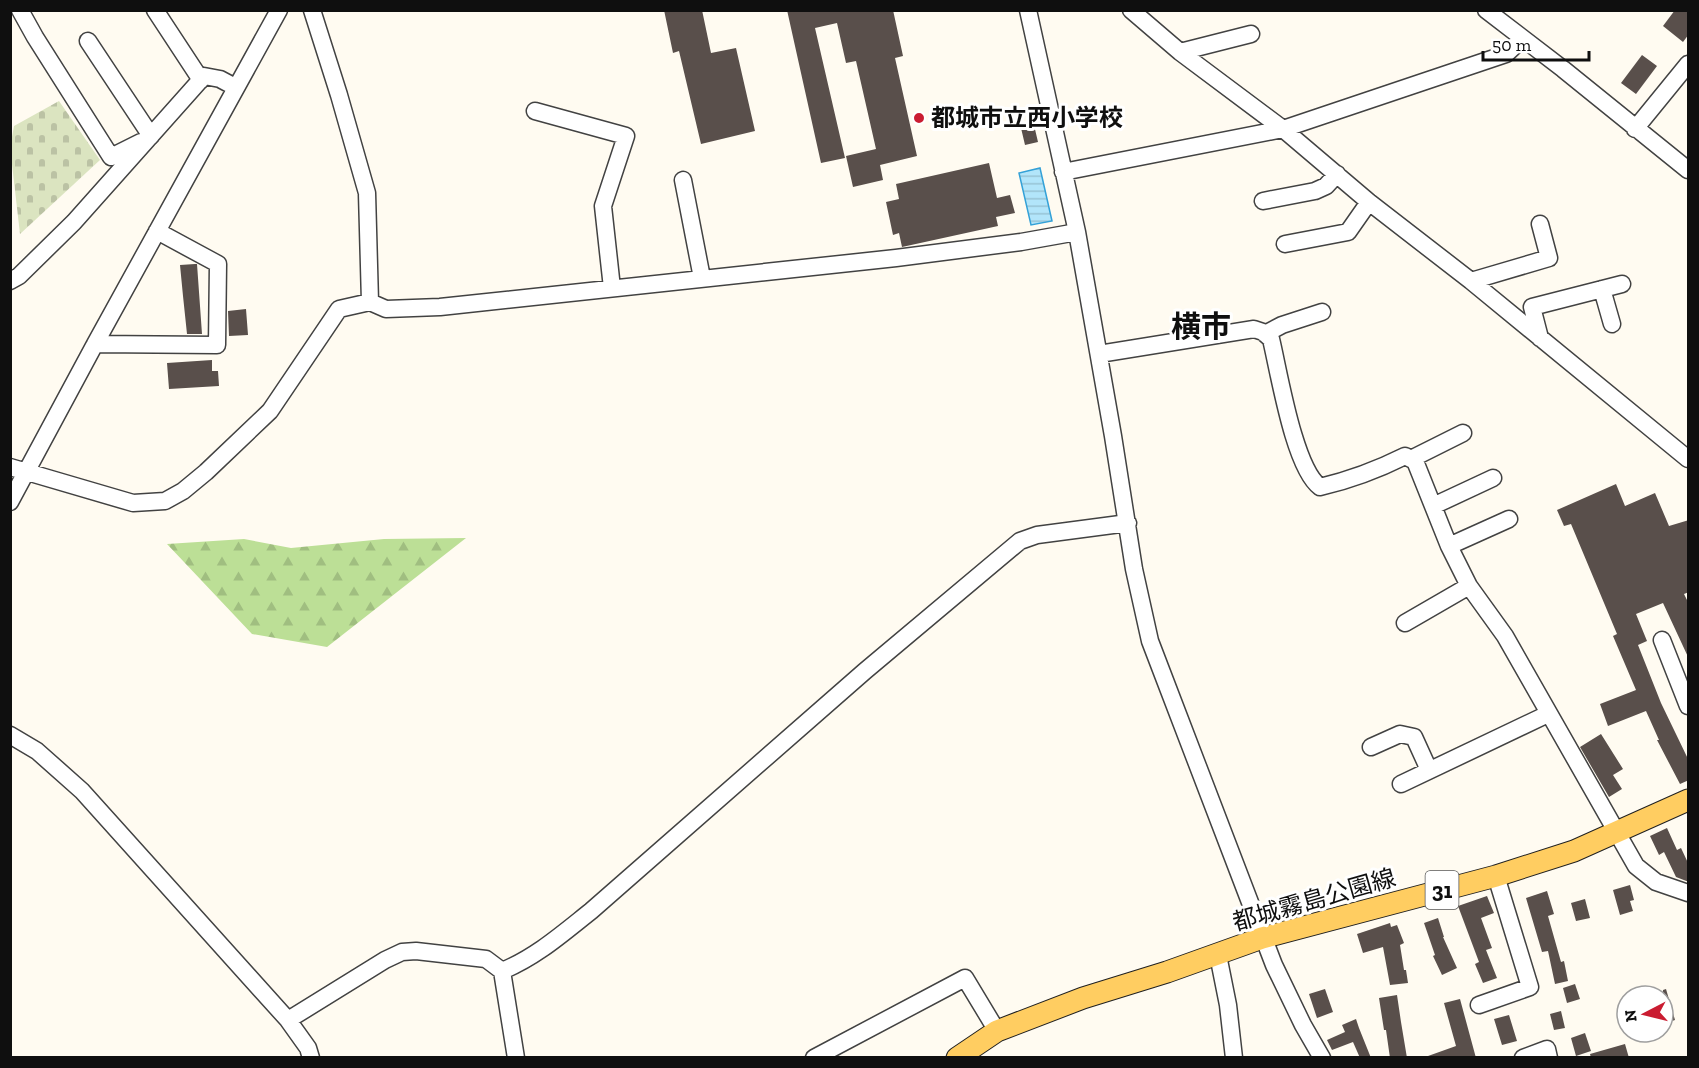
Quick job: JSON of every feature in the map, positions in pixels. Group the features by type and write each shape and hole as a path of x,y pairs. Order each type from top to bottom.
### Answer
{"main road":[{"name":"都城霧島公園線","path":"957,1058 997,1031 1083,998 1218,955 1262,938 1496,876 1574,851 1689,800"}],"street":[{"path":"20,10 111,157 151,137"},
{"path":"155,10 201,80"},
{"path":"10,502 279,10"},
{"path":"312,10 367,193 369,302"},
{"path":"1028,10 1077,232 1128,523 1134,570 1150,641 1262,938 1303,1025 1322,1058"},
{"path":"1131,10 1180,52 1283,129 1369,202 1689,459"},
{"path":"1486,10 1689,170"},
{"path":"1180,52 1251,34"},
{"path":"1063,172 1283,129 1506,54 1522,39"},
{"path":"88,40 151,137"},
{"path":"1635,129 1689,64"},
{"path":"10,281 19,276 74,222 204,76 236,87"},
{"path":"535,111 626,136 603,206 612,288"},
{"path":"1263,201 1315,191 1326,186 1337,174"},
{"path":"683,180 702,278"},
{"path":"1286,244 1348,232 1369,202"},
{"path":"1470,281 1549,258 1540,224"},
{"path":"95,344 217,345 218,264 157,231"},
{"path":"10,467 133,504 165,501 183,491 206,472 270,411 339,309 369,302 386,309 440,307 896,258 1021,242 1077,232"},
{"path":"1540,338 1532,308 1622,284"},
{"path":"1602,289 1611,324"},
{"path":"1265,334 1282,325 1322,312"},
{"path":"1099,354 1254,329 1271,339 1297,447 1309,476 1315,484 1320,487 1348,480 1405,456 1415,461 1449,546 1469,586 1505,636 1636,866 1656,882 1689,893"},
{"path":"1411,459 1463,433"},
{"path":"1433,506 1493,478"},
{"path":"1449,546 1509,519"},
{"path":"502,971 521,963 545,948 591,911 865,671 1020,541 1037,535 1128,523"},
{"path":"1405,623 1469,586"},
{"path":"1662,640 1689,706"},
{"path":"1401,784 1548,714"},
{"path":"1371,747 1400,734 1414,737 1430,770"},
{"path":"10,735 37,750 82,791 288,1020 308,1048 311,1058"},
{"path":"1479,1005 1530,987 1496,876"},
{"path":"288,1020 385,960 402,952 416,951 486,959 502,971 516,1058"},
{"path":"1218,955 1228,1005 1234,1058"},
{"path":"814,1058 965,978 997,1031"},
{"path":"1523,1058 1547,1049 1549,1058"}],"green space":[{"path":"59,101 100,160 20,234 10,147 14,126"},
{"path":"466,538 327,647 252,634 167,544 244,539 291,548 384,539"}],"water":[{"path":"1040,168 1052,221 1031,225 1019,173"}],"building":[{"path":"664,10 702,10 711,53 736,48 755,131 701,144 679,51 673,53"},
{"path":"787,10 893,10 903,56 895,58 917,156 880,165 883,180 853,187 846,156 876,149 856,61 846,63 837,23 815,28 845,158 821,163"},
{"path":"1675,10 1689,10 1689,34 1683,42 1663,26"},
{"path":"1642,55 1657,66 1636,94 1621,83"},
{"path":"1034,125 1038,142 1025,145 1021,128"},
{"path":"989,163 997,198 1010,195 1015,213 996,217 998,226 902,247 899,233 893,235 886,202 899,199 896,184"},
{"path":"197,264 202,334 187,334 180,265"},
{"path":"246,309 248,335 229,336 228,311"},
{"path":"212,360 212,371 218,371 219,386 169,389 167,363"},
{"path":"1616,484 1625,506 1655,493 1669,526 1689,520 1689,592 1684,594 1689,604 1689,659 1663,603 1636,614 1647,641 1638,645 1661,703 1689,761 1689,780 1680,784 1657,740 1659,740 1646,711 1608,726 1600,704 1636,690 1613,636 1617,634 1571,524 1564,526 1557,510"},
{"path":"1601,734 1623,769 1613,775 1622,789 1609,797 1580,747"},
{"path":"1667,828 1677,850 1681,848 1689,865 1689,882 1676,877 1664,852 1659,855 1650,836"},
{"path":"1630,885 1634,900 1630,901 1633,911 1620,915 1613,890"},
{"path":"1547,891 1554,914 1548,916 1561,962 1564,961 1568,981 1555,984 1548,951 1542,952 1526,898"},
{"path":"1487,896 1494,913 1481,918 1492,948 1486,950 1497,978 1483,983 1475,964 1479,962 1458,906"},
{"path":"1585,899 1590,918 1576,921 1571,903"},
{"path":"1438,918 1443,937 1457,968 1442,975 1433,956 1435,955 1424,923"},
{"path":"1390,923 1391,927 1397,925 1404,943 1400,945 1408,983 1390,985 1383,947 1363,953 1357,934"},
{"path":"1575,984 1580,999 1567,1003 1563,988"},
{"path":"1325,989 1333,1012 1317,1018 1309,994"},
{"path":"1397,995 1407,1058 1390,1058 1386,1030 1384,1030 1379,998"},
{"path":"1460,999 1476,1058 1428,1058 1428,1056 1456,1046 1444,1003"},
{"path":"1561,1011 1565,1028 1554,1030 1550,1014"},
{"path":"1509,1015 1517,1041 1502,1045 1494,1019"},
{"path":"1356,1019 1371,1058 1360,1058 1353,1042 1332,1050 1327,1040 1345,1032 1342,1025"},
{"path":"1585,1033 1591,1051 1576,1056 1571,1038"},
{"path":"1625,1044 1629,1058 1591,1058 1590,1054"}],"place":[{"name":"都城市立西小学校","path":"919,118"}],"district":[{"name":"横市","path":"1201,327"}]}
